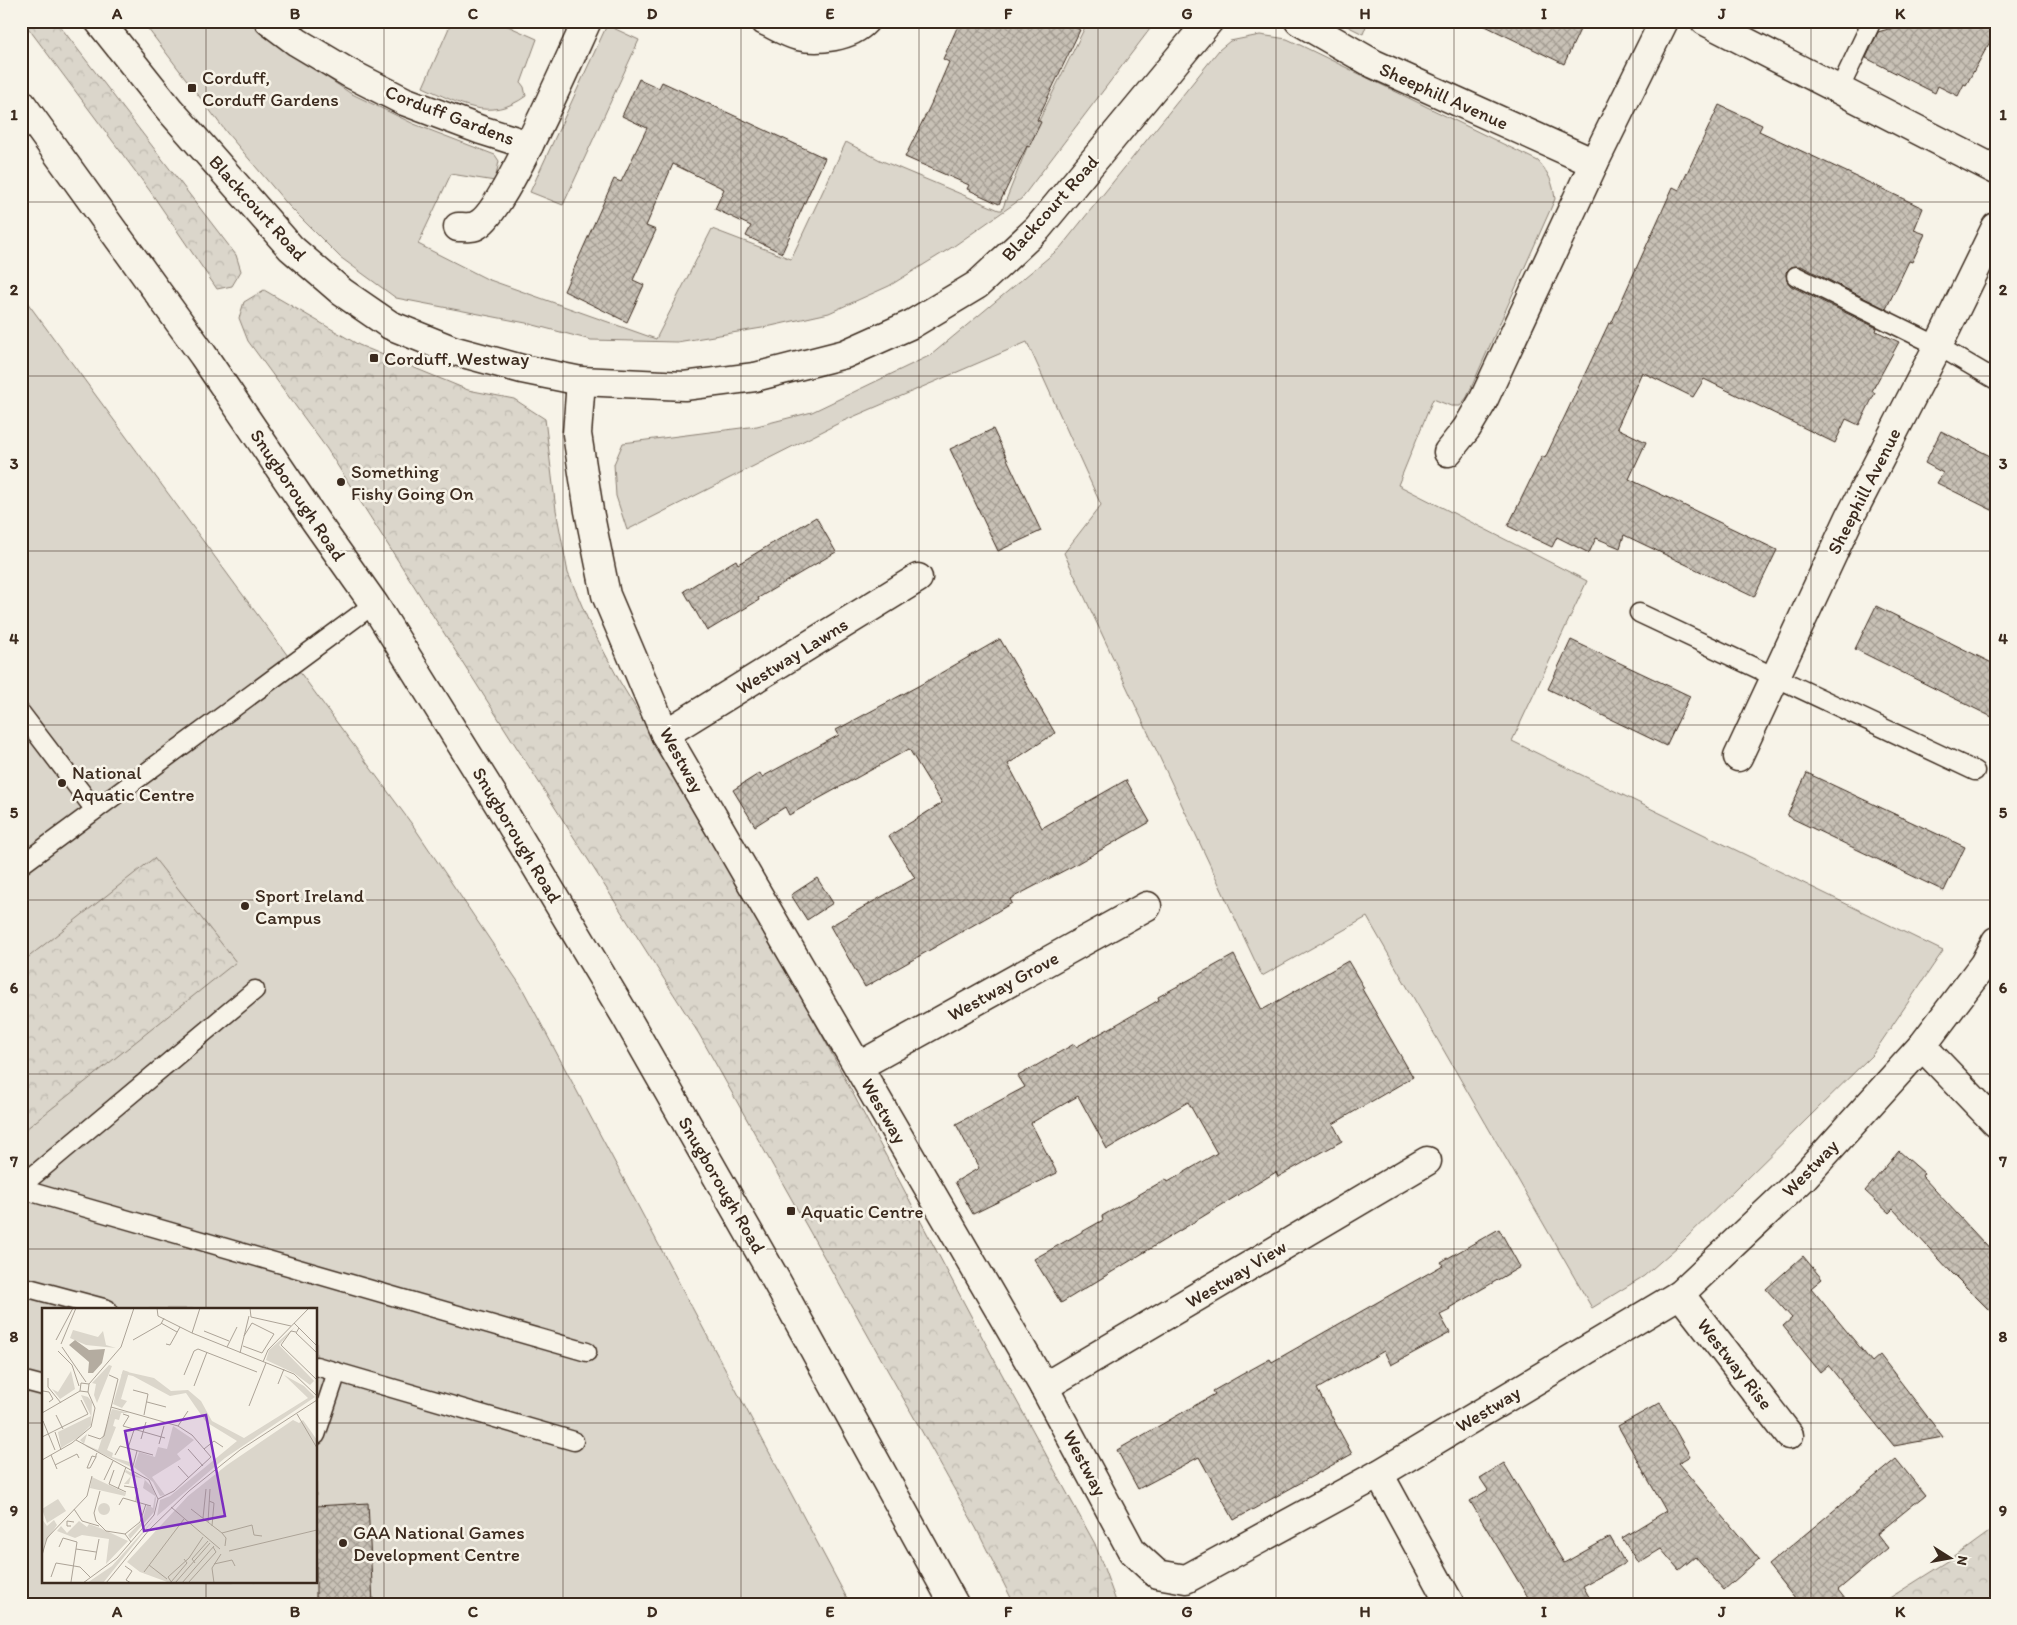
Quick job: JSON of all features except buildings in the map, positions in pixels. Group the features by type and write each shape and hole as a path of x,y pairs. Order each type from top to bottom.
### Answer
{"street":[{"name":"Blackcourt Road","path":"99,21 169,109 290,248 342,292 390,324 452,350 498,363 581,381 684,386 742,379 845,354 912,324 977,285 1038,228 1209,21"},
{"name":"Corduff Gardens","path":"269,21 297,42 404,101 481,130 529,145"},
{"name":"Corduff Gardens","path":"458,227 477,226 493,211 529,145 587,21"},
{"path":"765,21 798,36 820,37 837,36 861,26 866,21"},
{"name":"Sheephill Avenue","path":"1299,21 1374,64 1594,163"},
{"path":"1448,452 1467,428 1483,402 1594,163 1664,21"},
{"path":"1704,21 1996,170"},
{"name":"Snugborough Road","path":"21,103 198,348 374,604 506,816 624,1015 777,1282 954,1604"},
{"name":"Sheephill Avenue","path":"1738,757 1850,517 1938,346 1996,227"},
{"name":"Westway","path":"581,381 578,434 589,512 606,595 665,734 1044,1387 1132,1552 1157,1574 1186,1579 1379,1474 1680,1294 1802,1179 1922,1046 1984,964 1996,942"},
{"name":"Westway Lawns","path":"665,734 918,578"},
{"name":"Westway Grove","path":"859,1066 1147,906"},
{"path":"1922,1046 1996,1123"},
{"name":"Westway View","path":"1044,1387 1427,1161"},
{"name":"Westway Rise","path":"1680,1294 1790,1435"},
{"path":"1379,1474 1450,1604"}],"lane":[{"path":"1839,90 1872,21"},
{"path":"1796,276 1938,346 1996,380"},
{"path":"21,865 374,604"},
{"path":"1639,613 1974,771"},
{"path":"21,713 95,810"},
{"path":"21,1188 255,990"},
{"path":"21,1188 587,1352"},
{"path":"21,1286 103,1308"},
{"path":"318,1367 574,1441"},
{"path":"318,1429 337,1372"},
{"path":"21,1380 42,1385"}],"green space":[{"path":"23,21 56,21 236,255 241,271 232,286 217,289 150,191"},
{"path":"142,21 248,21 266,36 350,93 414,124 495,155 499,161 495,181 451,174 418,244 487,279 656,339 712,229 791,259 846,142 880,160 1002,210 1032,135 1088,21 1156,21 1021,199 954,246 889,286 829,313 762,328 677,342 591,340 526,323 396,298 340,257 289,206 227,133"},
{"path":"452,21 501,21 501,23 537,39 521,83 526,96 512,104 499,108 474,108 423,87"},
{"path":"1337,21 1368,21 1363,34"},
{"path":"607,25 639,40 563,205 530,192"},
{"path":"1260,35 1287,39 1538,161 1552,183 1555,199 1467,397 1460,406 1451,406 1433,399 1398,485 1587,581 1512,741 1943,951 1873,1054 1677,1247 1644,1276 1592,1308 1367,917 1262,976 1064,553 1101,505 1027,342 841,422 627,530 616,496 614,464 623,443 757,426 812,412 931,355 1060,248 1219,50 1230,41"},
{"path":"264,290 359,345 468,390 514,399 545,419 556,510 568,573 591,627 620,682 683,786 781,958 997,1365 1095,1544 1117,1604 1014,1604 976,1528 699,1034 327,449 248,341 239,318 244,302"},
{"name":"Sport Ireland Campus","path":"21,294 414,827 521,986 850,1604 21,1604"},
{"path":"154,858 236,962 21,1133 21,963"},
{"path":"1996,1527 1996,1604 1880,1604 1956,1556"}],"place":[{"name":"Corduff, Corduff Gardens","path":"192,88"},
{"name":"Corduff, Westway","path":"374,358"},
{"name":"Something Fishy Going On","path":"341,482"},
{"name":"National Aquatic Centre","path":"62,783"},
{"name":"Sport Ireland Campus","path":"245,906"},
{"name":"Aquatic Centre","path":"791,1211"},
{"name":"GAA National Games Development Centre","path":"343,1543"}]}
